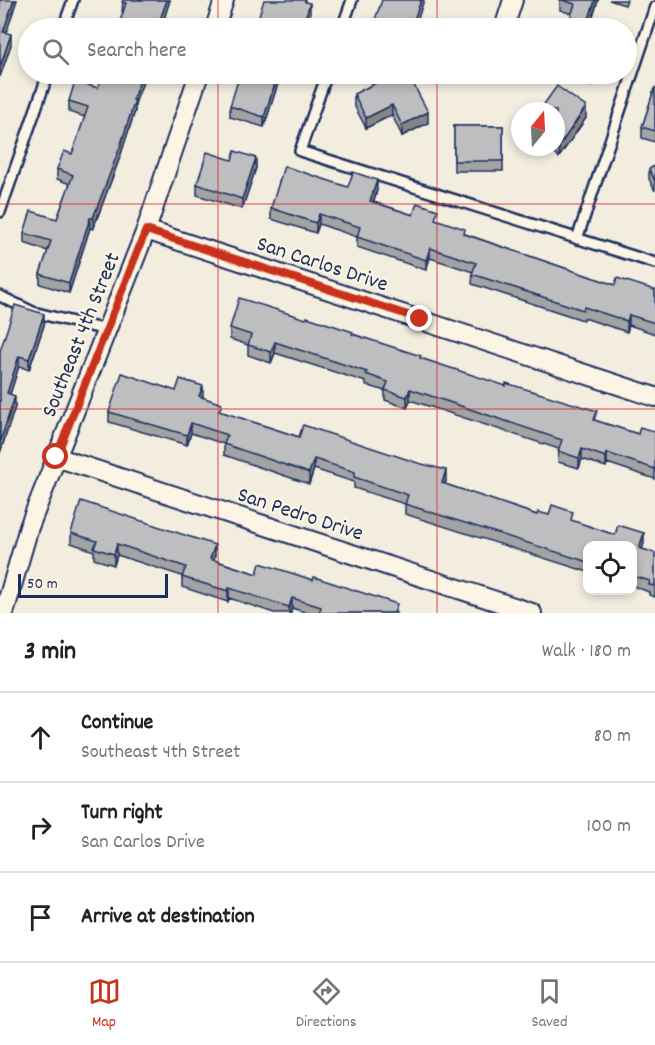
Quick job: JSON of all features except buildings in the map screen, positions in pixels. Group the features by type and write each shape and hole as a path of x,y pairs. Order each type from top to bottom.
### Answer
{"street":[{"path":"218,18 224,0"},
{"path":"507,18 513,0"},
{"name":"Southeast 4th Street","path":"4,613 29,527 146,230 196,84"},
{"name":"San Carlos Drive","path":"146,230 655,397"},
{"name":"San Pedro Drive","path":"56,457 532,613"}],"lane":[{"path":"67,18 73,0"},
{"path":"346,18 352,0"},
{"path":"637,61 655,7"},
{"path":"0,212 45,84"},
{"path":"323,84 300,151 655,263"},
{"path":"577,239 629,84"},
{"path":"0,296 33,312 106,330"}],"route":[{"path":"56,457 146,230 420,319"}]}
